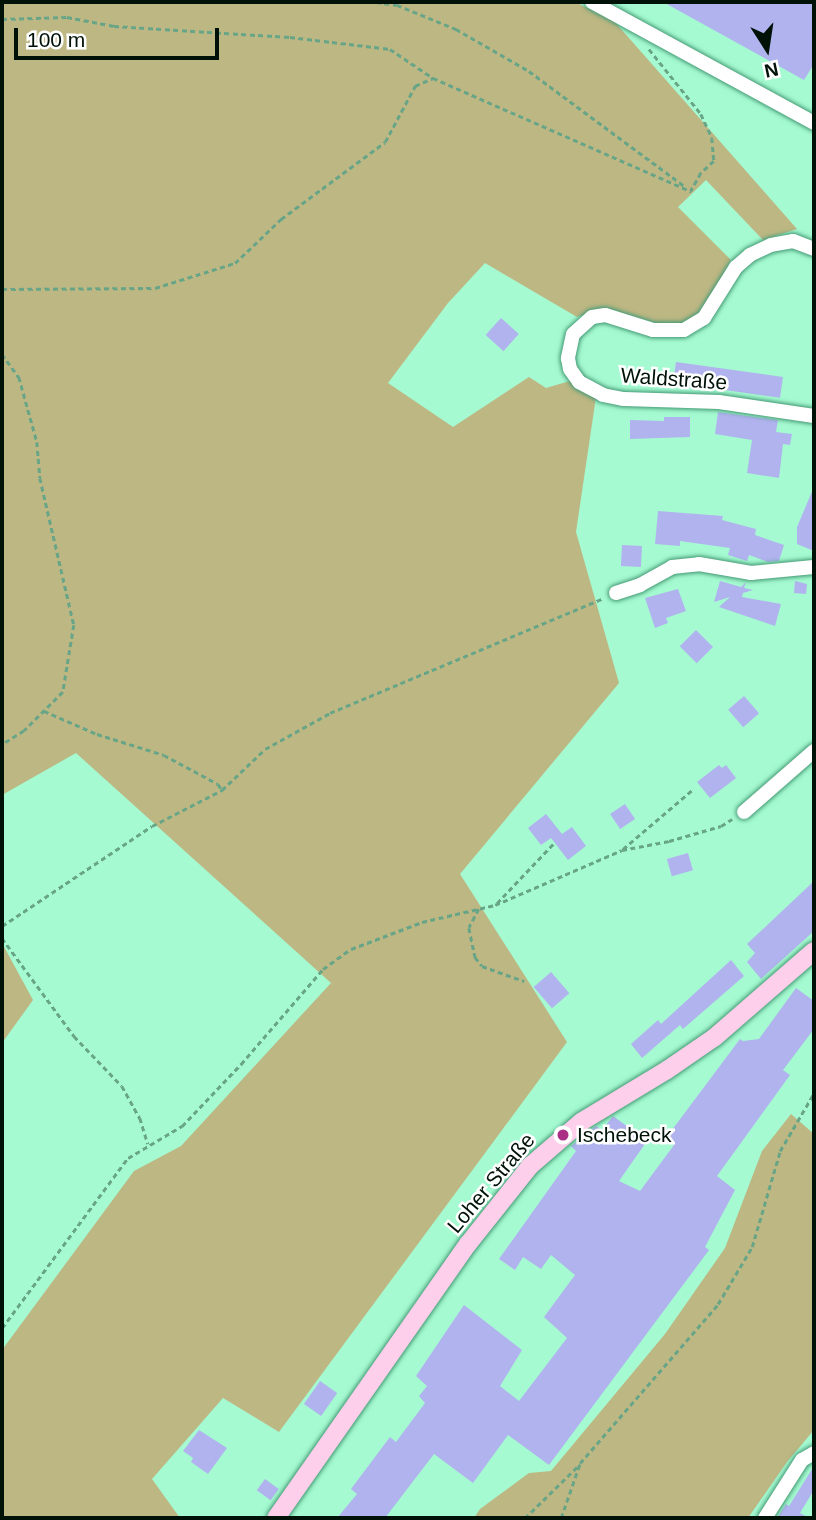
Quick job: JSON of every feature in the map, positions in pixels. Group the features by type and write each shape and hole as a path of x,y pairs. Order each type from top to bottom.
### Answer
{"main road":[{"name":"Loher Straße","path":"276,1518 468,1244 530,1166 581,1122 677,1064 715,1037 814,951"}],"street":[{"path":"592,2 814,123"},
{"name":"Waldstraße","path":"814,249 793,241 782,242 750,256 736,267 704,318 693,327 675,331 653,330 605,315 592,317 581,324 569,345 570,369 587,388 624,399 719,402 814,416"},
{"path":"616,593 640,585 672,567 699,564 751,573 814,566"},
{"path":"744,812 814,751"},
{"path":"765,1518 802,1460 814,1453"}],"path":[{"path":"376,2 397,5 456,29 529,71 691,191"},
{"path":"2,19 67,17 114,26 290,37 390,49 433,78 691,191"},
{"path":"634,25 655,60 708,126 715,149 713,161 701,173 691,191"},
{"path":"2,289 155,288 234,263 281,219 385,142 415,86 433,78"},
{"path":"2,354 19,377 37,442 40,478 74,625 63,692 24,731 2,745"},
{"path":"2,926 152,826 222,790 265,749 330,713 616,593"},
{"path":"44,711 97,734 164,755 218,784 222,790"},
{"path":"622,850 692,790"},
{"path":"2,1328 128,1158 182,1126 332,962 351,949 422,922 495,905 622,850 721,826 744,812"},
{"path":"495,905 554,843"},
{"path":"479,909 469,928 475,957 482,967 524,981"},
{"path":"2,938 74,1036 122,1086 140,1118 148,1146"},
{"path":"525,1518 580,1463 718,1304 752,1247 780,1151 814,1093"},
{"path":"561,1518 580,1463"}],"shaded area":[{"path":"2,2 575,2 614,21 797,229 763,240 706,180 678,207 731,260 704,308 689,322 667,326 604,308 577,317 485,263 448,303 388,383 453,427 529,377 546,388 570,381 596,397 576,532 619,683 460,874 567,1042 279,1432 223,1398 152,1479 180,1518 2,1518 2,1350 134,1171 181,1146 331,983 76,753 2,795"},
{"path":"2,943 33,1000 2,1043"},
{"path":"791,1114 814,1134 814,1430 787,1462 748,1518 474,1518 480,1509 529,1473 551,1471 665,1334 725,1248 762,1151"}],"building":[{"path":"663,2 814,2 814,64 804,80"},
{"path":"501,318 519,334 503,351 486,335"},
{"path":"676,362 783,377 780,398 673,383"},
{"path":"718,412 778,420 776,432 792,434 790,445 783,444 779,478 747,473 752,440 715,434"},
{"path":"664,417 690,417 690,437 630,439 630,420 664,421"},
{"path":"814,487 814,551 797,544 797,527"},
{"path":"658,511 723,516 722,520 756,529 755,535 784,545 779,561 768,562 749,555 747,561 728,555 730,548 680,541 680,546 655,544"},
{"path":"622,545 642,546 641,567 621,566"},
{"path":"720,581 741,587 746,582 744,588 753,590 743,593 742,597 781,604 775,626 719,607 730,597 714,602"},
{"path":"795,581 807,584 806,594 794,593"},
{"path":"678,589 686,611 666,618 668,623 655,628 645,598"},
{"path":"696,630 713,647 697,663 680,646"},
{"path":"744,696 759,713 743,727 728,710"},
{"path":"719,765 722,768 726,765 736,778 710,798 697,782"},
{"path":"625,804 635,819 620,829 610,814"},
{"path":"546,814 562,834 572,827 586,846 568,860 551,838 541,845 528,828"},
{"path":"688,853 693,870 672,876 667,859"},
{"path":"814,881 814,931 761,979 747,962 755,953 747,944"},
{"path":"731,960 744,976 683,1029 680,1025 642,1058 631,1044 658,1020 661,1024"},
{"path":"551,972 569,993 552,1008 534,987"},
{"path":"796,988 814,1001 814,1029 783,1070 790,1075 717,1176 735,1190 705,1247 709,1250 549,1465 508,1435 473,1483 434,1454 385,1518 337,1518 357,1494 351,1489 390,1437 396,1442 425,1403 419,1396 427,1386 416,1376 464,1305 522,1350 500,1386 519,1401 567,1338 544,1317 575,1275 551,1255 541,1269 523,1257 515,1270 499,1259 576,1151 571,1146 596,1126 602,1130 613,1116 647,1141 619,1181 640,1191 674,1145 666,1138 740,1039 759,1039"},
{"path":"320,1381 337,1393 321,1416 304,1404"},
{"path":"199,1430 227,1448 208,1474 191,1462 193,1458 183,1451"},
{"path":"814,1466 814,1490 800,1513 809,1518 777,1518 786,1504 789,1506"},
{"path":"265,1479 279,1489 271,1500 257,1490"}],"place":[{"name":"Ischebeck","path":"563,1135"}]}
